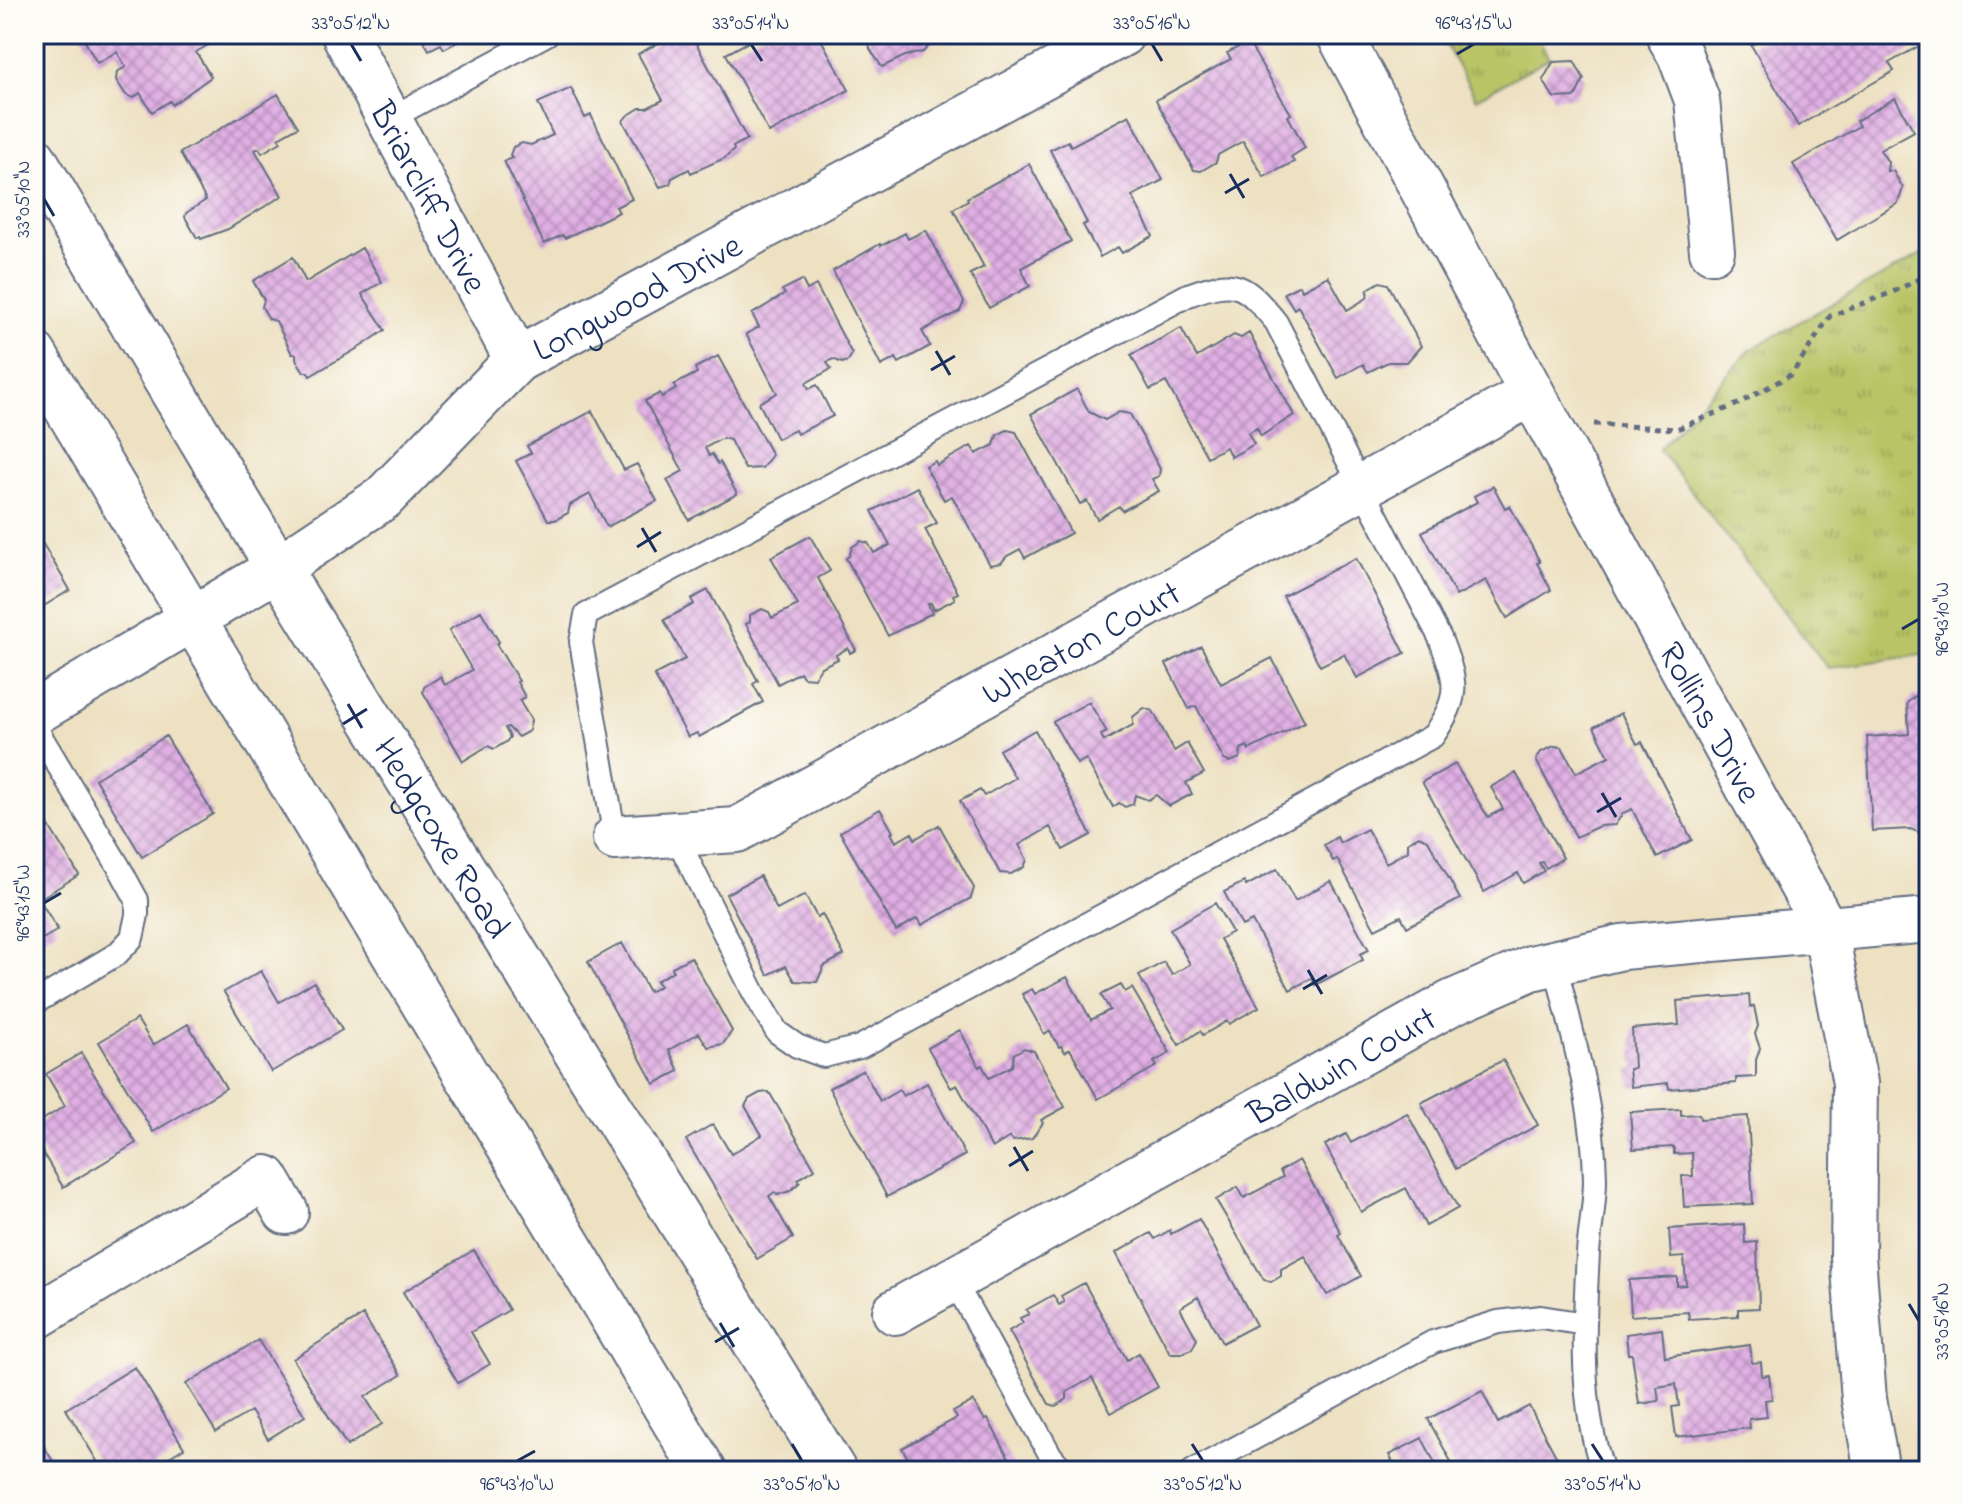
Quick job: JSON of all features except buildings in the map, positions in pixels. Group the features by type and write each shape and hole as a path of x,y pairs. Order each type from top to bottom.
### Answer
{"street":[{"name":"Briarcliff Drive","path":"344,34 517,360"},
{"name":"Longwood Drive","path":"34,713 278,568 383,498 517,360 1122,34"},
{"name":"Rollins Drive","path":"1339,34 1825,928 1855,1083 1853,1256 1864,1399 1877,1471"},
{"path":"1668,34 1680,55 1697,100 1712,251"},
{"name":"Hedgcoxe Road","path":"34,159 278,568 834,1471"},
{"path":"34,354 704,1471"},
{"name":"Wheaton Court","path":"615,838 737,830 1532,393"},
{"name":"Baldwin Court","path":"895,1312 1451,1003 1531,968 1622,947 1929,920"},
{"path":"34,1318 266,1178 286,1212"}],"lane":[{"path":"389,119 547,34"},
{"path":"615,838 581,642 586,615 1188,295 1216,285 1239,286 1252,294 1276,322 1440,638 1454,674 1454,700 1433,736 860,1047 824,1056 797,1046 777,1032 754,993 675,834"},
{"path":"34,725 137,900 132,938 117,954 34,1003"},
{"path":"1555,963 1590,1112 1595,1180 1585,1324 1586,1382 1593,1441 1603,1471"},
{"path":"953,1279 1051,1456 1064,1471"},
{"path":"1193,1471 1433,1342 1498,1322 1541,1317 1585,1324"}],"path":[{"path":"1555,436 1590,424 1677,429 1738,404 1792,374 1830,316 1893,292 1929,274"}],"green space":[{"path":"1440,34 1536,34 1549,58 1476,99"},
{"path":"1929,250 1929,654 1828,668 1659,449 1751,349"}]}
